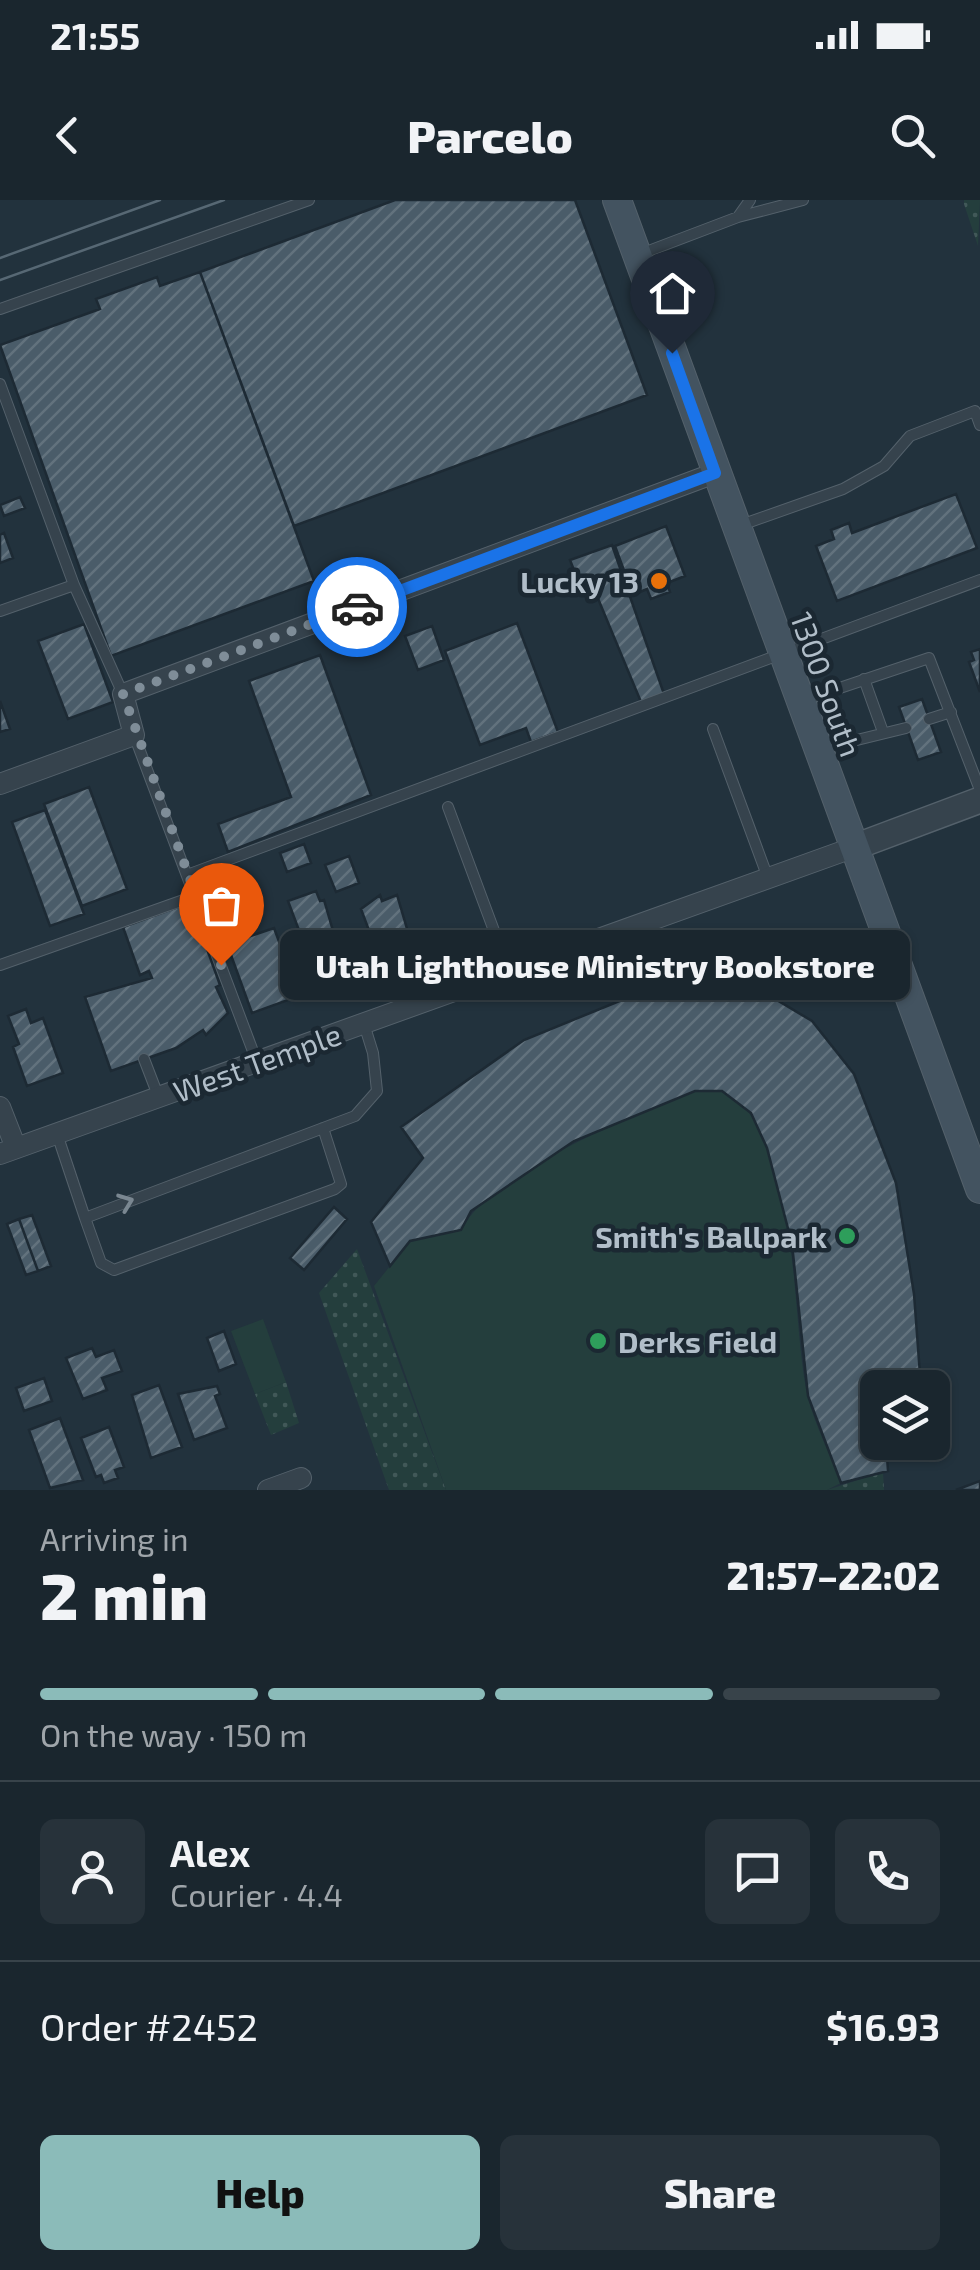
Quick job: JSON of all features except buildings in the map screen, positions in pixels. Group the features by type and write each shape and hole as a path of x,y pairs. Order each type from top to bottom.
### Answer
{"main road":[{"name":"1300 South","path":"617,200 980,1189"}],"street":[{"path":"0,784 134,735 123,694 715,473"},
{"path":"852,848 980,800"},
{"name":"West Temple","path":"8,1151 852,848"},
{"path":"0,1107 8,1151"},
{"path":"268,1490 301,1478"}],"lane":[{"path":"0,310 309,200"},
{"path":"738,218 750,200"},
{"path":"636,255 738,218 803,200"},
{"path":"0,384 74,585 123,694"},
{"path":"735,527 842,488 884,466 910,436 975,411 980,426"},
{"path":"186,875 980,580"},
{"path":"0,611 74,585"},
{"path":"800,702 929,658 980,790"},
{"path":"864,679 883,732"},
{"path":"929,718 951,712"},
{"path":"817,750 906,728"},
{"path":"713,729 768,879"},
{"path":"134,735 258,1062"},
{"path":"448,807 509,972"},
{"path":"0,965 194,896"},
{"path":"85,1218 355,1116 377,1090 373,1053 364,1024"},
{"path":"144,1060 159,1098"},
{"path":"57,1134 101,1263 114,1270 336,1189 341,1184 340,1173 323,1128"}],"green space":[{"path":"964,200 980,200 978,246 964,204"},
{"name":"Derks Field","path":"694,1091 725,1093 750,1114 768,1146 789,1232 808,1397 841,1483 827,1490 446,1490 374,1286 410,1241 461,1230 478,1208 532,1167 601,1131"},
{"path":"357,1249 446,1490 389,1490 319,1293"},
{"path":"263,1319 286,1382 255,1394 231,1331"},
{"path":"286,1382 299,1423 271,1435 255,1394"},
{"path":"883,1472 884,1490 827,1490"}],"tram line":[{"path":"0,258 160,200"},
{"path":"0,280 224,200"}],"way so far":[{"path":"221,965 134,735 123,694 357,607"}],"place":[{"name":"Lucky 13","path":"659,581"},
{"name":"Utah Lighthouse Ministry Bookstore","path":"221,965"},
{"name":"Smith's Ballpark","path":"847,1236"},
{"name":"Derks Field","path":"598,1341"}],"route":[{"path":"357,607 715,473 672,353"}]}
